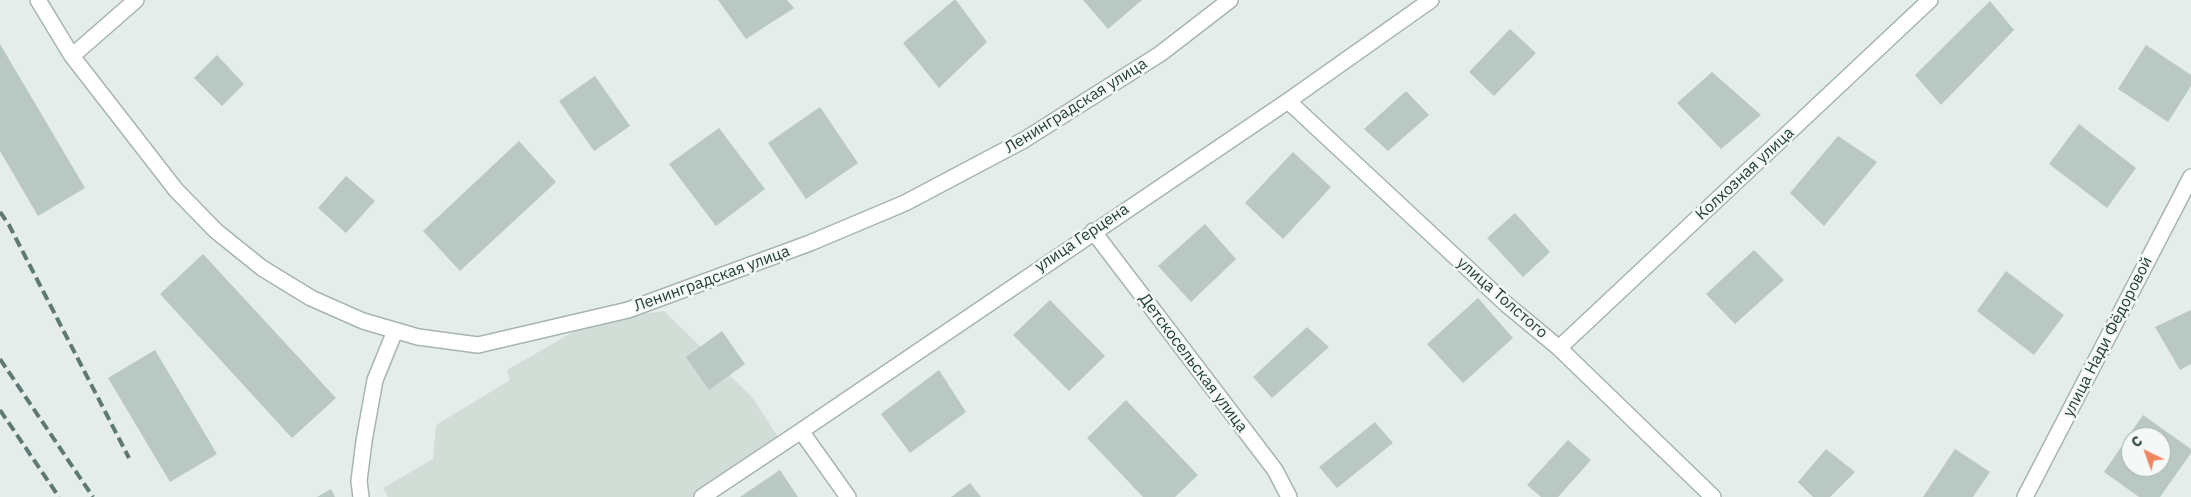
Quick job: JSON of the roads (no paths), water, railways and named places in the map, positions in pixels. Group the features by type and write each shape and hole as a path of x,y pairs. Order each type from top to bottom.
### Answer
{"street":[{"name":"Ленинградская улица","path":"38,0 72,56 176,190 216,231 262,268 311,298 363,321 418,338 478,345 628,310 810,243 905,203 1024,140 1160,54 1230,0"},
{"path":"72,56 136,0"},
{"name":"улица Герцена","path":"702,497 1288,101 1431,0"},
{"name":"Колхозная улица","path":"1560,348 1930,0"},
{"name":"улица Толстого","path":"1288,101 1506,304 1560,348 1713,497"},
{"name":"улица Нади Фёдоровой","path":"2024,497 2191,177"},
{"name":"Детскосельская улица","path":"1093,231 1275,470 1289,497"},
{"path":"361,497 359,481 375,380 395,330"},
{"path":"801,431 848,497"}],"railway":[{"path":"0,212 9,225 129,458"},
{"path":"0,359 93,497"},
{"path":"0,410 59,497"}]}
